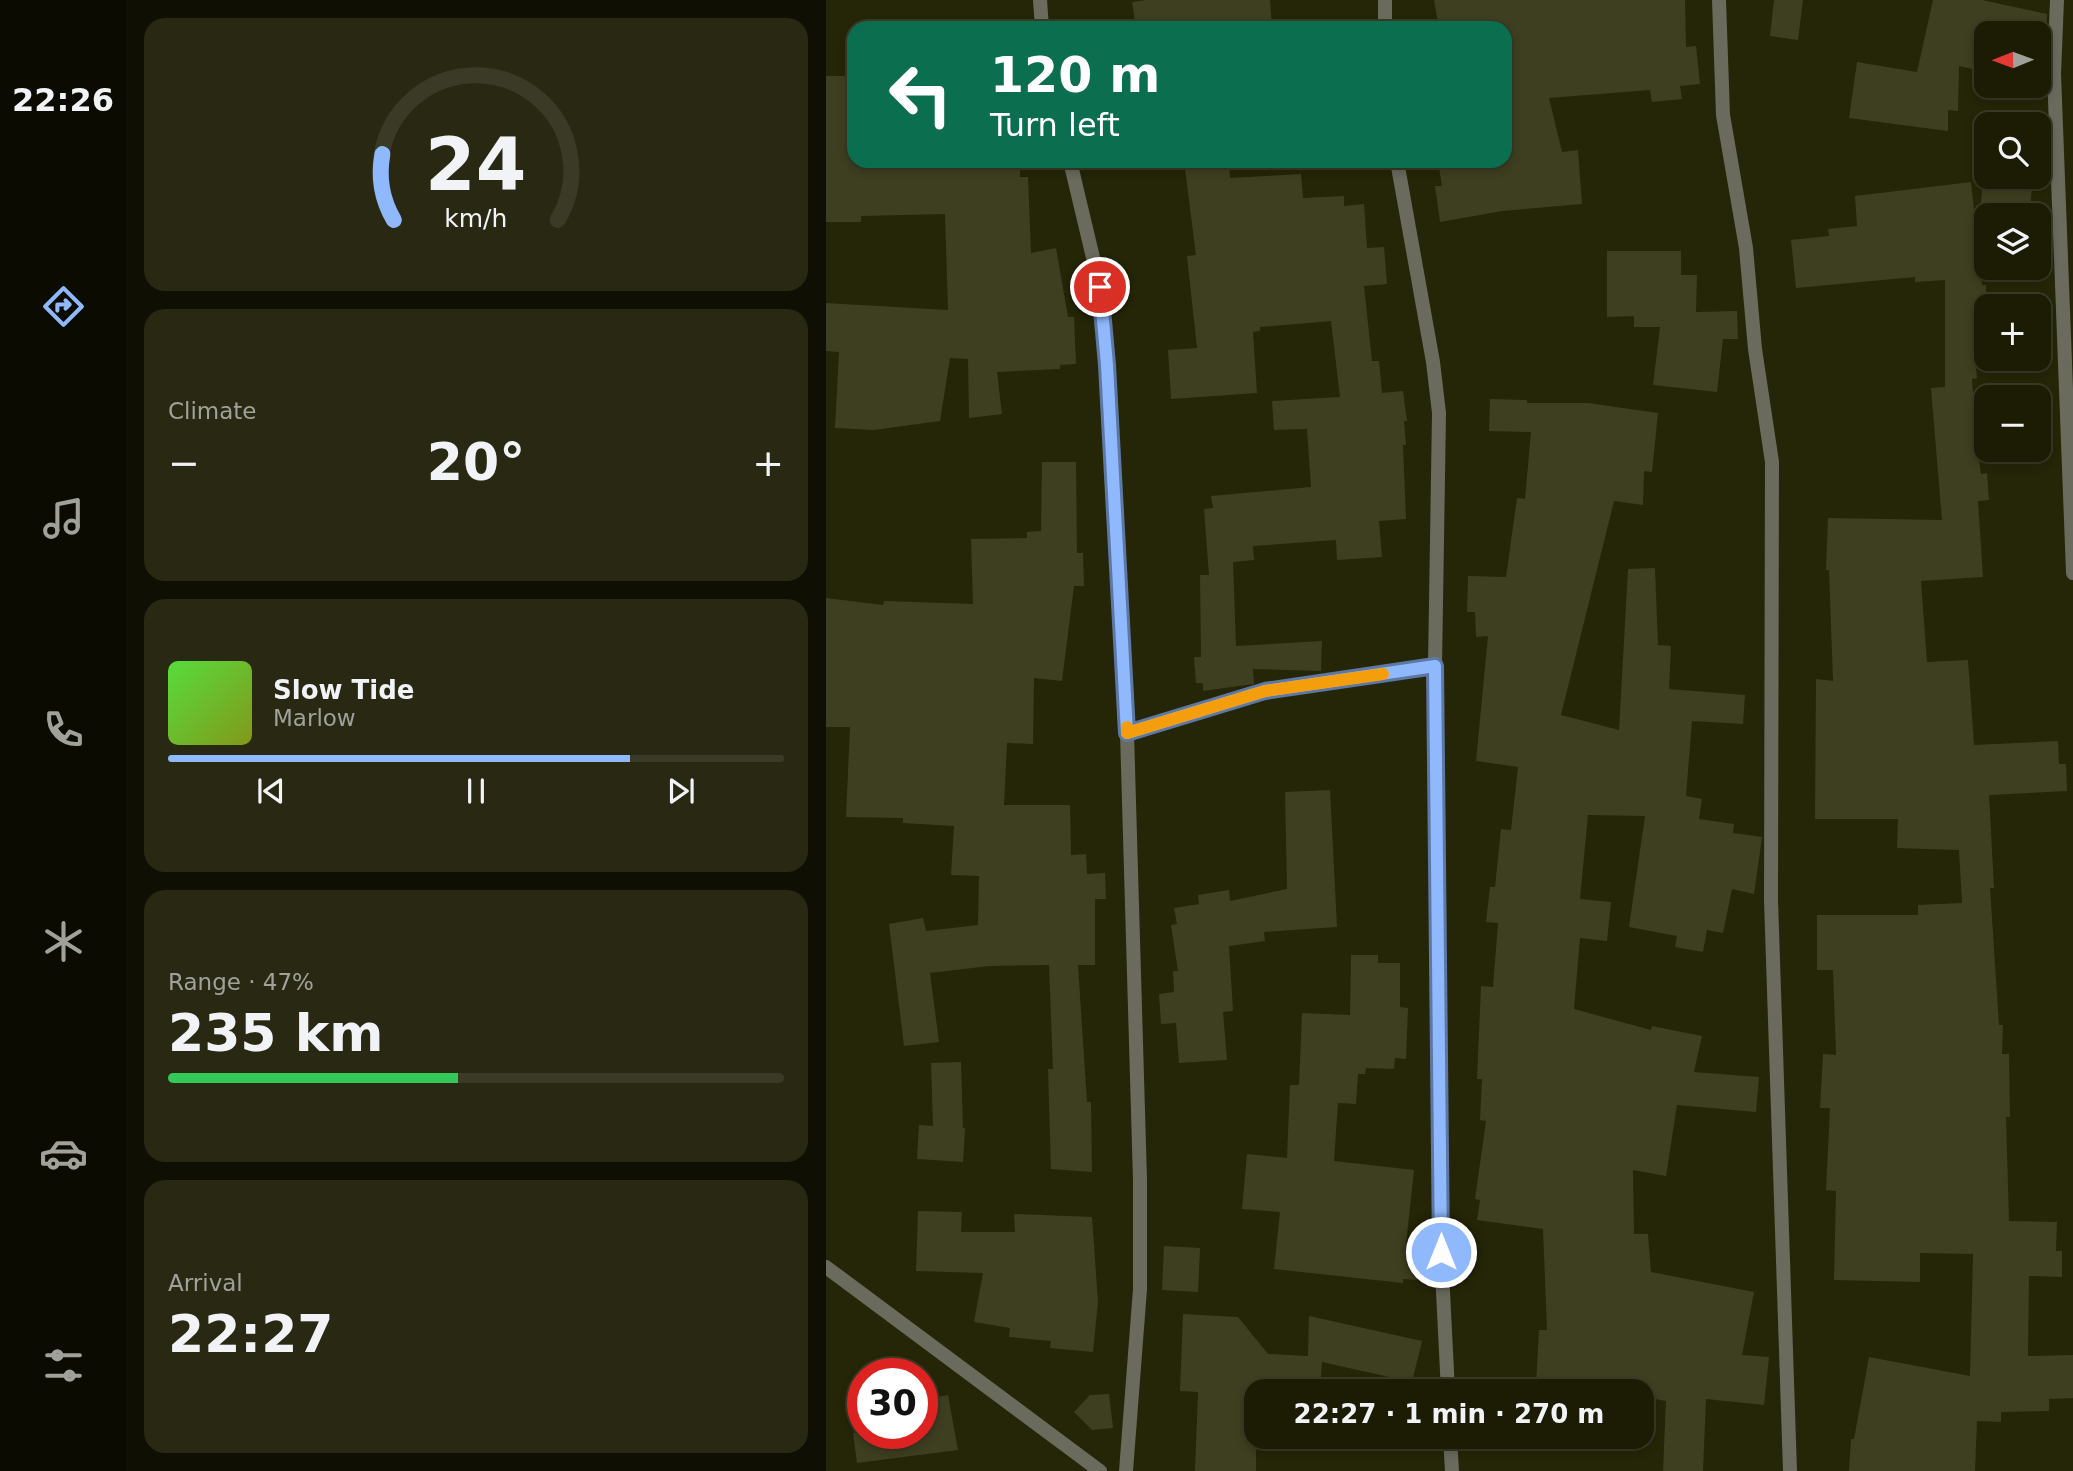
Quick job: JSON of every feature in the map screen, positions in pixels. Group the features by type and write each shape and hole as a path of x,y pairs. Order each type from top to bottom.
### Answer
{"street":[{"path":"1040,0 1042,21"},
{"path":"1385,0 1385,21"},
{"path":"1719,0 1723,115 1746,248 1755,349 1772,462 1771,900 1790,1471"},
{"path":"2057,0 2054,74 2073,573"},
{"path":"1072,168 1100,287 1107,365 1127,733 1140,1180 1140,1289 1126,1471"},
{"path":"1398,168 1433,362 1439,413 1435,666 1441,1252 1447,1379"},
{"path":"1127,733 1265,691 1435,666"},
{"path":"826,1267 1100,1471"},
{"path":"1451,1449 1452,1471"}],"building":[{"path":"1270,0 1272,21 1135,21 1132,2"},
{"path":"1434,0 1685,0 1686,47 1696,46 1700,84 1680,86 1682,99 1652,102 1650,90 1549,98 1562,152 1578,150 1582,204 1502,211 1440,222 1435,186 1442,186 1439,168 1512,168 1512,21 1438,21"},
{"path":"1774,0 1803,0 1798,40 1770,36"},
{"path":"1933,0 1982,0 2047,14 2047,21 1974,21 1974,69 1959,66 1958,111 1948,110 1948,131 1849,118 1857,62 1917,72"},
{"path":"826,76 847,76 847,168 1020,168 1020,177 1028,177 1031,253 1056,248 1068,317 1074,317 1076,364 1060,365 1060,369 997,372 1002,414 969,418 968,359 950,358 940,421 874,430 835,428 839,352 826,351 826,303 948,310 945,214 861,216 861,222 826,222"},
{"path":"1185,168 1229,168 1230,178 1301,174 1303,198 1344,196 1344,206 1364,204 1367,248 1384,247 1387,284 1364,286 1372,361 1379,361 1382,393 1403,391 1407,421 1404,421 1406,445 1403,445 1406,519 1379,521 1382,557 1337,560 1336,540 1253,546 1254,560 1233,562 1236,646 1322,641 1321,671 1253,669 1254,684 1203,691 1203,683 1196,683 1194,657 1201,657 1200,575 1209,575 1204,509 1213,508 1211,496 1311,487 1307,429 1274,430 1272,401 1340,397 1331,321 1260,327 1260,331 1253,332 1257,393 1171,399 1168,350 1197,348 1187,256 1196,255"},
{"path":"1971,182 1974,210 1974,280 1981,280 1982,285 1986,285 1986,294 1974,294 1974,371 1977,378 1972,379 1974,462 1979,462 1981,474 1987,473 1989,500 1978,501 1983,577 1921,581 1927,662 1968,660 1974,745 2058,741 2059,764 2066,764 2067,791 1989,795 1994,888 1990,888 1999,1025 2003,1025 2002,1054 2009,1054 2010,1117 2006,1117 2009,1221 2057,1222 2056,1251 2062,1251 2062,1277 2029,1276 2028,1356 2073,1355 2073,1398 2049,1399 2049,1411 2001,1412 2001,1422 1977,1421 1975,1471 1849,1471 1851,1439 1854,1439 1869,1357 1970,1376 1973,1254 1920,1253 1920,1282 1834,1280 1836,1191 1826,1190 1830,1108 1820,1108 1823,1054 1836,1055 1833,970 1817,970 1817,915 1918,915 1918,905 1962,903 1959,850 1897,848 1898,819 1815,819 1816,679 1833,681 1829,570 1826,570 1828,518 1942,520 1931,388 1945,387 1945,280 1915,282 1915,277 1796,288 1791,240 1829,236 1828,229 1857,226 1855,196"},
{"path":"1982,189 2032,189 2030,203 1981,203"},
{"path":"1607,251 1681,251 1681,275 1697,275 1696,312 1737,311 1738,339 1723,339 1717,392 1653,385 1660,327 1634,327 1634,316 1607,317"},
{"path":"1490,399 1527,400 1527,403 1588,403 1658,413 1652,472 1644,471 1643,505 1614,501 1561,715 1619,730 1628,569 1655,568 1658,645 1671,646 1669,689 1745,695 1743,724 1692,721 1686,796 1702,799 1699,819 1734,824 1733,833 1762,837 1754,894 1732,889 1723,933 1707,930 1703,952 1675,947 1677,936 1629,927 1645,816 1588,815 1580,899 1611,902 1607,941 1580,938 1574,1009 1651,1030 1652,1026 1702,1036 1694,1072 1759,1077 1756,1112 1677,1105 1666,1176 1633,1170 1634,1234 1648,1234 1651,1272 1754,1292 1742,1355 1769,1357 1764,1405 1706,1399 1703,1471 1663,1471 1666,1401 1654,1399 1654,1379 1536,1379 1539,1330 1547,1330 1543,1229 1477,1220 1480,1200 1475,1199 1486,1121 1480,1120 1482,1079 1477,1079 1481,986 1493,987 1498,923 1486,922 1490,887 1495,887 1501,829 1511,830 1518,767 1476,761 1488,636 1476,637 1475,612 1467,612 1468,576 1506,577 1517,498 1525,499 1531,432 1489,431"},
{"path":"1042,462 1076,462 1077,553 1083,553 1084,586 1074,586 1062,681 1034,678 1033,744 1007,743 1004,805 1070,805 1071,855 1086,854 1087,874 1105,873 1106,899 1095,899 1095,965 1078,965 1087,1102 1091,1102 1092,1172 1051,1169 1048,1069 1053,1069 1049,965 989,966 930,973 939,1042 904,1046 889,924 923,918 926,931 978,925 979,876 951,875 954,826 903,823 903,818 846,817 850,727 826,727 826,598 883,605 884,601 973,604 971,539 1027,538 1027,532 1041,531"},
{"path":"1330,790 1337,927 1264,932 1265,941 1229,946 1233,1011 1223,1012 1227,1060 1179,1063 1176,1023 1161,1024 1159,994 1174,992 1173,971 1178,971 1171,925 1177,924 1174,908 1199,904 1198,895 1229,890 1230,901 1287,889 1285,792"},
{"path":"1351,955 1378,955 1378,963 1400,963 1400,1007 1408,1008 1406,1059 1395,1058 1394,1069 1366,1068 1365,1074 1358,1074 1356,1104 1338,1103 1334,1161 1414,1170 1406,1245 1421,1247 1417,1280 1403,1279 1403,1283 1274,1269 1280,1212 1242,1209 1247,1154 1287,1158 1290,1085 1299,1085 1302,1013 1350,1015"},
{"path":"961,1062 965,1128 963,1162 917,1159 919,1125 933,1126 931,1063"},
{"path":"918,1211 962,1212 961,1232 1015,1232 1014,1214 1092,1217 1098,1302 1093,1352 1050,1348 1051,1341 1009,1337 1010,1328 974,1322 983,1273 916,1271"},
{"path":"1164,1246 1200,1248 1198,1292 1162,1290"},
{"path":"1183,1314 1238,1317 1268,1354 1308,1356 1309,1316 1422,1341 1413,1379 1398,1379 1322,1362 1321,1379 1244,1379 1244,1449 1256,1449 1256,1471 1195,1471 1198,1392 1180,1391"},
{"path":"1109,1394 1113,1428 1092,1430 1074,1412 1090,1395"},
{"path":"948,1395 958,1450 857,1463 855,1449 938,1449 938,1397"}],"slow traffic":[{"path":"1127,727 1127,733 1265,691 1383,674"}],"route":[{"path":"1100,287 1107,365 1127,733 1265,691 1435,666 1441,1252"}]}
